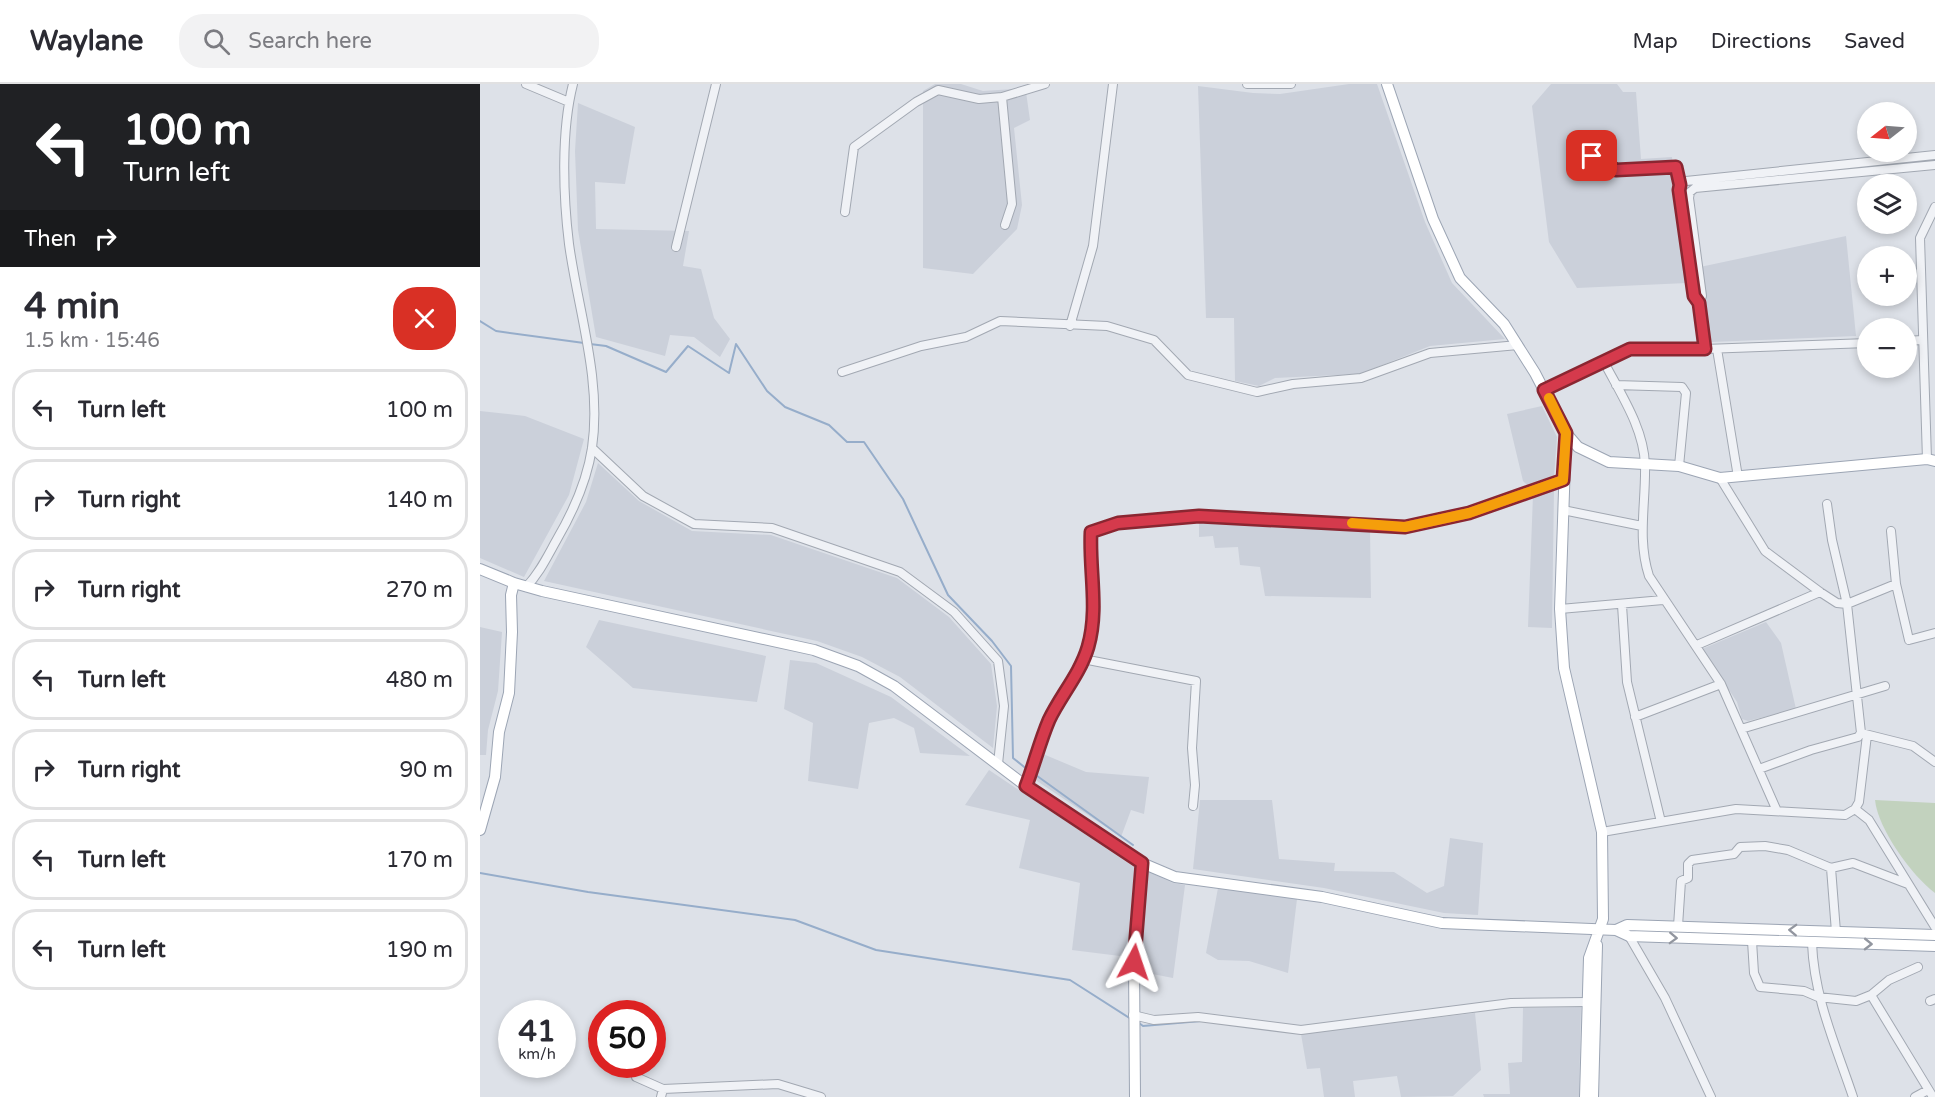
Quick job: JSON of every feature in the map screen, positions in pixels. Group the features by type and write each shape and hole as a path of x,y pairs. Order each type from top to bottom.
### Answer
{"main road":[{"path":"1387,84 1433,219 1460,278 1504,324 1544,390 1566,433 1578,447 1610,462 1678,466 1720,478 1931,460"},
{"path":"1566,433 1560,609 1564,668 1602,832 1603,919 1589,958 1585,1097"},
{"path":"480,569 526,587 814,650 858,666 894,686 1026,786 1142,863 1175,878 1322,897 1442,923 1598,930 1616,930 1627,925 1935,935"},
{"path":"480,830 495,777 499,732 509,693 511,595 514,583"},
{"path":"1134,1097 1134,962 1142,863"},
{"path":"1593,1097 1598,930"},
{"path":"1616,930 1629,936 1935,946"}],"street":[{"path":"526,84 569,102"},
{"path":"526,587 561,532 578,498 592,448 591,373 568,230 566,151 569,102 573,84"},
{"path":"676,247 716,84"},
{"path":"845,212 854,147 862,139 938,90 979,99 1002,97 1045,84"},
{"path":"1070,326 1093,246 1113,84"},
{"path":"1246,84 1291,84"},
{"path":"1002,97 1012,204 1005,225"},
{"path":"1574,154 1592,156 1616,170 1676,167 1694,296 1699,303 1705,349"},
{"path":"1680,185 1686,181 1935,155"},
{"path":"1699,303 1702,296 1689,198 1690,192 1695,188 1935,165"},
{"path":"1931,460 1922,340 1920,238 1934,211"},
{"path":"842,372 921,346 966,338 1000,321 1107,326 1154,340 1188,375 1257,392 1293,384 1361,378 1430,353 1518,345"},
{"path":"1917,340 1922,340"},
{"path":"1544,390 1630,349 1717,349 1857,343"},
{"path":"1717,349 1738,477"},
{"path":"1604,362 1637,426 1645,463 1643,558 1649,576 1721,684 1778,811"},
{"path":"1616,385 1682,387 1686,393 1678,466"},
{"path":"592,448 643,495 694,524 772,528 900,572 954,612 998,661 1004,706 998,764"},
{"path":"1720,478 1766,551 1838,603 1847,604 1896,584"},
{"path":"1026,786 1049,721 1088,647 1095,607 1090,556 1091,532 1118,523 1199,516 1405,527 1469,513 1563,480"},
{"path":"1602,832 1736,809 1845,815 1855,809 1859,802 1864,734 1855,694 1847,604 1832,540 1827,504"},
{"path":"1563,510 1642,526"},
{"path":"1891,531 1896,584 1909,640 1935,633"},
{"path":"1697,645 1820,592"},
{"path":"1560,609 1663,600"},
{"path":"1622,605 1627,682 1661,822"},
{"path":"1083,659 1196,681 1192,747 1195,785 1193,806"},
{"path":"1635,717 1721,684"},
{"path":"1741,729 1885,686"},
{"path":"1759,769 1864,734 1912,746 1935,762"},
{"path":"1855,809 1869,820 1935,927"},
{"path":"1678,926 1681,881 1688,878 1688,864 1692,860 1734,854 1740,847 1765,846 1788,850 1831,868 1853,863 1908,884"},
{"path":"1831,868 1836,932"},
{"path":"1629,936 1665,998 1711,1097"},
{"path":"1752,941 1754,973 1760,987 1804,991 1818,997 1856,1001 1871,995 1889,980 1918,966"},
{"path":"1812,943 1813,972 1818,997 1853,1097"},
{"path":"1871,995 1930,1093 1915,1097"},
{"path":"1133,1015 1154,1020 1198,1017 1301,1030 1511,1003 1588,1002"},
{"path":"638,1078 662,1093 778,1084 821,1097"}],"shaded area":[{"path":"935,84 961,84 983,91 1014,89 1025,85 1030,120 1014,128 1022,205 1017,229 973,274 923,268 923,91"},
{"path":"1349,84 1377,84 1425,222 1452,283 1505,339 1430,346 1360,374 1275,378 1259,386 1235,381 1234,318 1206,318 1198,86 1280,94"},
{"path":"1551,84 1617,84 1623,92 1636,92 1641,159 1672,157 1687,283 1577,288 1549,242 1532,106"},
{"path":"578,103 635,127 625,184 595,182 596,229 689,231 683,266 701,269 714,318 730,339 720,357 694,337 670,335 665,356 596,337 578,230 575,151"},
{"path":"1846,236 1856,336 1711,342 1700,267"},
{"path":"1542,406 1557,437 1554,477 1528,486 1523,481 1507,414"},
{"path":"480,411 525,416 584,439 569,495 524,577 480,558"},
{"path":"598,463 639,501 692,531 771,535 897,578 949,617 991,664 997,706 993,748 900,677 862,657 817,641 544,581 586,502"},
{"path":"1554,489 1552,628 1528,627 1533,495"},
{"path":"1199,522 1370,529 1371,598 1265,596 1260,567 1240,565 1238,547 1215,548 1213,536 1199,537"},
{"path":"599,620 766,656 757,702 633,688 586,647"},
{"path":"1766,622 1781,643 1796,709 1748,721 1742,719 1737,702 1702,649"},
{"path":"480,627 502,632 498,691 488,730 486,755 480,755"},
{"path":"790,660 816,663 891,697 970,756 920,753 914,728 894,718 869,723 858,789 808,781 813,723 784,709"},
{"path":"1043,754 1086,772 1149,777 1144,814 1131,810 1121,837 1034,779"},
{"path":"989,770 1134,867 1128,957 1072,950 1080,883 1019,868 1030,820 965,805"},
{"path":"1200,800 1272,800 1279,859 1335,863 1334,871 1394,872 1427,893 1444,886 1450,838 1483,843 1478,915 1444,913 1324,888 1193,869"},
{"path":"1147,871 1173,883 1185,885 1173,978 1137,971"},
{"path":"1218,888 1297,899 1288,973 1249,961 1218,960 1206,953"},
{"path":"1581,1007 1579,1097 1484,1097 1483,1094 1510,1094 1508,1063 1522,1062 1523,1008"},
{"path":"1475,1013 1481,1070 1453,1096 1401,1097 1397,1076 1353,1081 1355,1097 1324,1097 1320,1068 1307,1069 1301,1034"}],"green space":[{"path":"1875,800 1935,803 1935,893 1916,875 1889,838 1877,812"}],"waterway":[{"path":"480,321 496,331 584,343"},
{"path":"590,344 606,346 666,372 688,346 729,373 736,344 767,391 785,407 829,425 847,442 864,442 903,499 948,595 992,641 1011,666 1013,758 1028,770"},
{"path":"1033,773 1133,845"},
{"path":"480,873 588,892 795,920 876,950 1070,980 1131,1019"},
{"path":"1139,1023 1143,1026 1201,1021"}],"slow traffic":[{"path":"1352,523 1405,527 1469,513 1563,480 1566,433 1549,398"}],"route":[{"path":"1134,962 1142,863 1026,786 1049,721 1073,681 1088,647 1095,607 1090,556 1091,532 1118,523 1199,516 1405,527 1469,513 1563,480 1566,433 1544,390 1630,349 1705,349 1699,303 1694,296 1676,167 1616,170 1592,156"}]}
